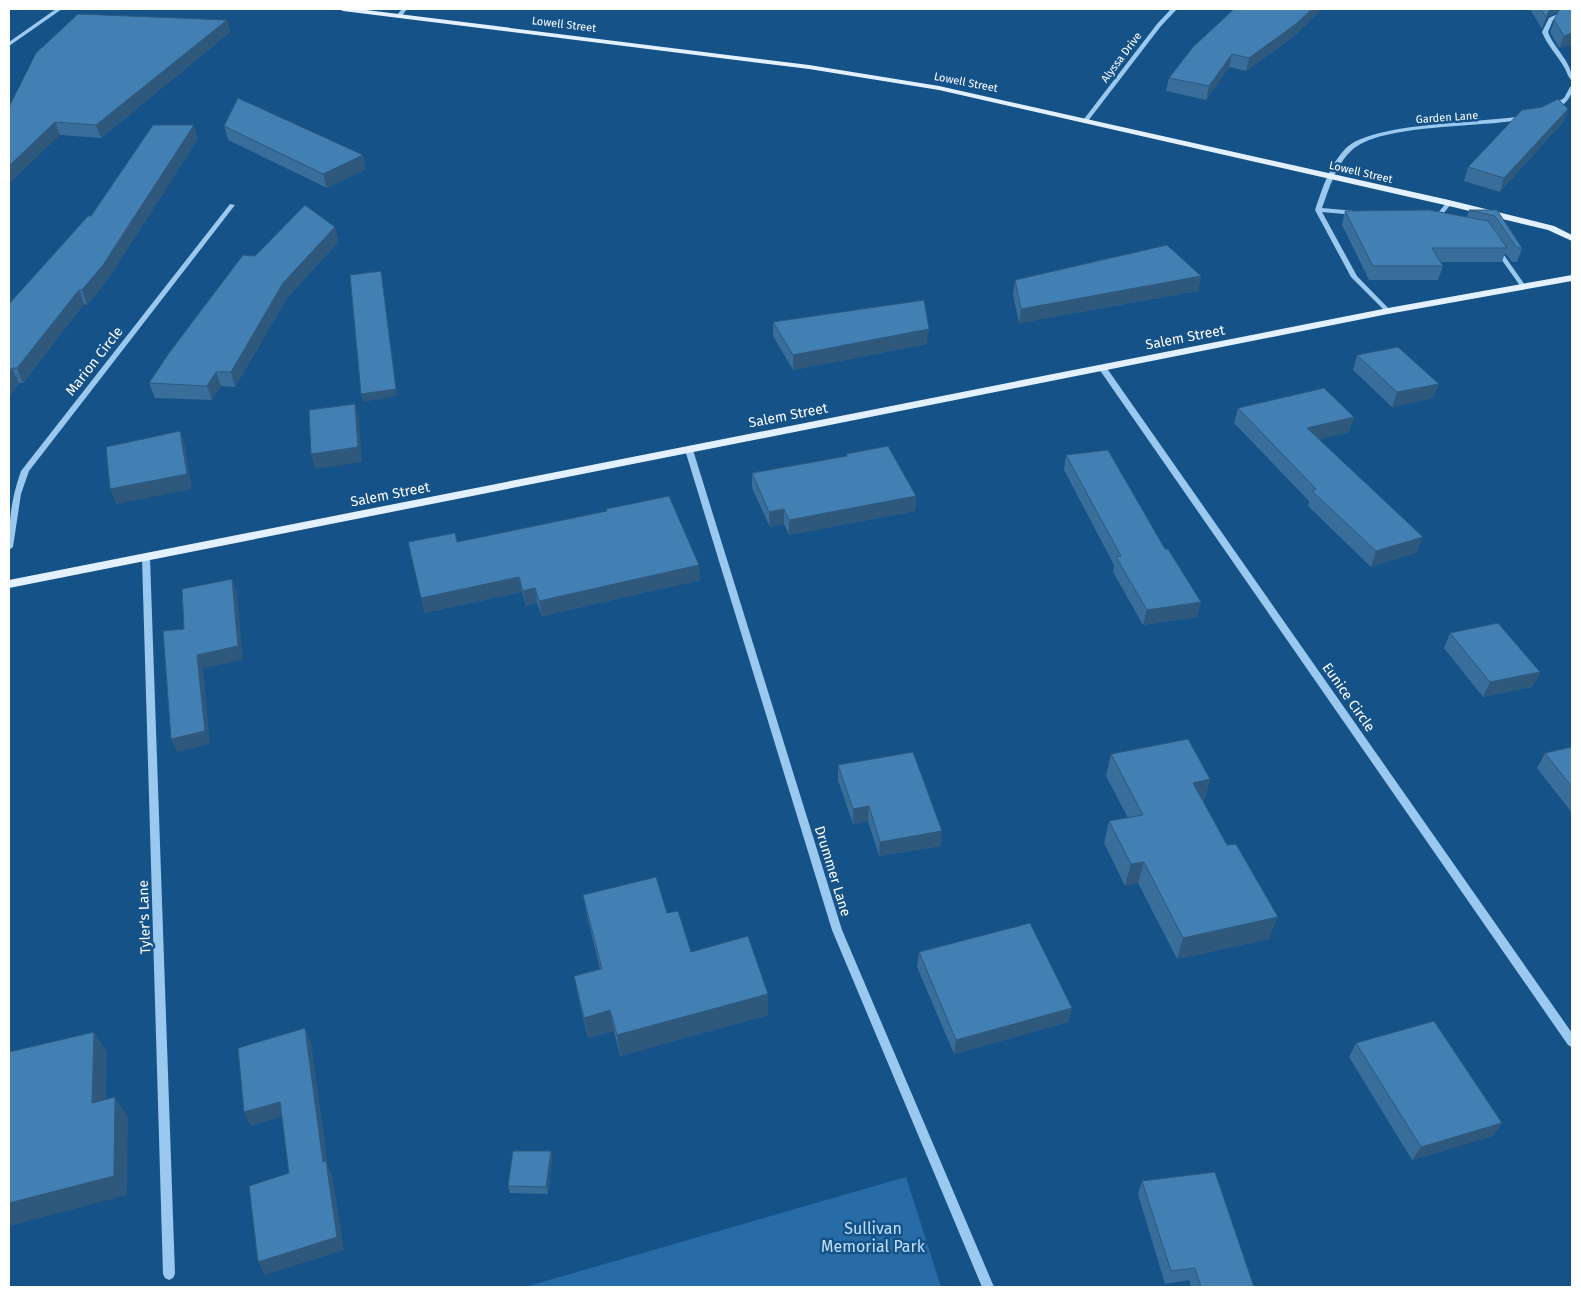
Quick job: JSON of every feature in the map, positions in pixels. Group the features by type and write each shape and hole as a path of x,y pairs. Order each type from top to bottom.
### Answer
{"main road":[{"name":"Lowell Street","path":"343,9 402,12 828,70 939,88 1449,203 1551,228 1572,238"},
{"name":"Salem Street","path":"9,584 1103,369 1388,311 1572,278"}],"street":[{"path":"9,44 59,9"},
{"name":"Alyssa Drive","path":"1086,120 1159,25 1174,9"},
{"path":"1572,9 1551,19 1546,32 1552,46 1571,74 1572,79"},
{"path":"1545,111 1566,99 1572,88"},
{"name":"Garden Lane","path":"1318,210 1331,176 1348,149 1361,140 1372,136 1406,130 1499,123 1532,116"},
{"name":"Marion Circle","path":"9,547 18,488 29,465 232,205"},
{"path":"1318,210 1367,214"},
{"path":"1318,210 1354,276 1388,311"},
{"path":"1425,220 1444,222"},
{"path":"1491,240 1523,286"},
{"name":"Eunice Circle","path":"1103,369 1572,1042"},
{"name":"Drummer Lane","path":"689,450 837,930 988,1287"},
{"name":"Tyler's Lane","path":"146,558 169,1274"}],"lane":[{"path":"1435,220 1449,203"}],"green space":[{"name":"Sullivan Memorial Park","path":"906,1177 941,1287 525,1287"}],"building":[{"path":"1234,9 1312,9 1296,24 1249,58 1232,54 1209,86 1169,78 1193,47"},
{"path":"1541,9 1550,9 1546,17"},
{"path":"1561,9 1572,9 1572,33 1564,36 1554,20"},
{"path":"78,14 227,20 96,125 55,122 9,166 9,107 36,53"},
{"path":"238,98 363,155 323,174 224,126"},
{"path":"1558,99 1568,109 1504,178 1468,167 1522,110 1542,107"},
{"path":"153,125 194,125 103,265 82,290 79,290 17,368 12,368 9,373 9,304 88,216 91,216"},
{"path":"305,205 335,227 283,283 231,372 216,372 207,386 149,383 169,353 243,255 255,256"},
{"path":"1429,210 1488,221 1507,248 1432,248 1443,266 1373,266 1345,211"},
{"path":"1469,210 1497,210 1522,248 1517,248 1495,216"},
{"path":"1167,245 1201,276 1021,309 1015,280"},
{"path":"381,271 396,389 361,394 350,275"},
{"path":"924,300 929,329 793,355 773,322"},
{"path":"1398,347 1439,384 1397,392 1357,355"},
{"path":"1324,388 1354,417 1307,428 1423,537 1376,551 1312,491 1316,489 1238,408"},
{"path":"355,404 358,447 311,454 309,410"},
{"path":"180,431 187,474 110,489 106,447"},
{"path":"888,446 916,496 789,520 784,509 769,512 752,473 847,456 846,454"},
{"path":"1108,450 1165,549 1168,549 1201,602 1147,610 1116,557 1121,556 1066,455"},
{"path":"669,496 699,565 539,601 535,588 523,591 519,577 421,598 408,542 455,533 457,542 607,511 606,509"},
{"path":"232,579 238,646 197,655 205,731 171,739 163,631 184,629 182,589"},
{"path":"1498,623 1540,672 1490,682 1450,633"},
{"path":"1188,739 1210,779 1193,783 1227,845 1236,844 1278,917 1183,938 1144,862 1131,864 1109,821 1143,815 1111,754"},
{"path":"1572,747 1572,787 1545,753"},
{"path":"913,752 942,831 880,842 869,806 853,809 838,765"},
{"path":"656,877 667,913 678,911 691,952 748,936 768,994 617,1035 610,1010 584,1018 574,976 602,969 583,895"},
{"path":"1030,923 1072,1008 956,1040 919,952"},
{"path":"1434,1021 1502,1123 1421,1147 1356,1043"},
{"path":"305,1028 323,1162 326,1161 337,1237 258,1262 249,1186 289,1173 280,1102 244,1112 238,1048"},
{"path":"94,1032 92,1103 115,1097 114,1176 9,1203 9,1052"},
{"path":"513,1151 551,1151 546,1187 508,1186"},
{"path":"1215,1172 1254,1287 1201,1287 1195,1268 1171,1271 1142,1181"}]}
